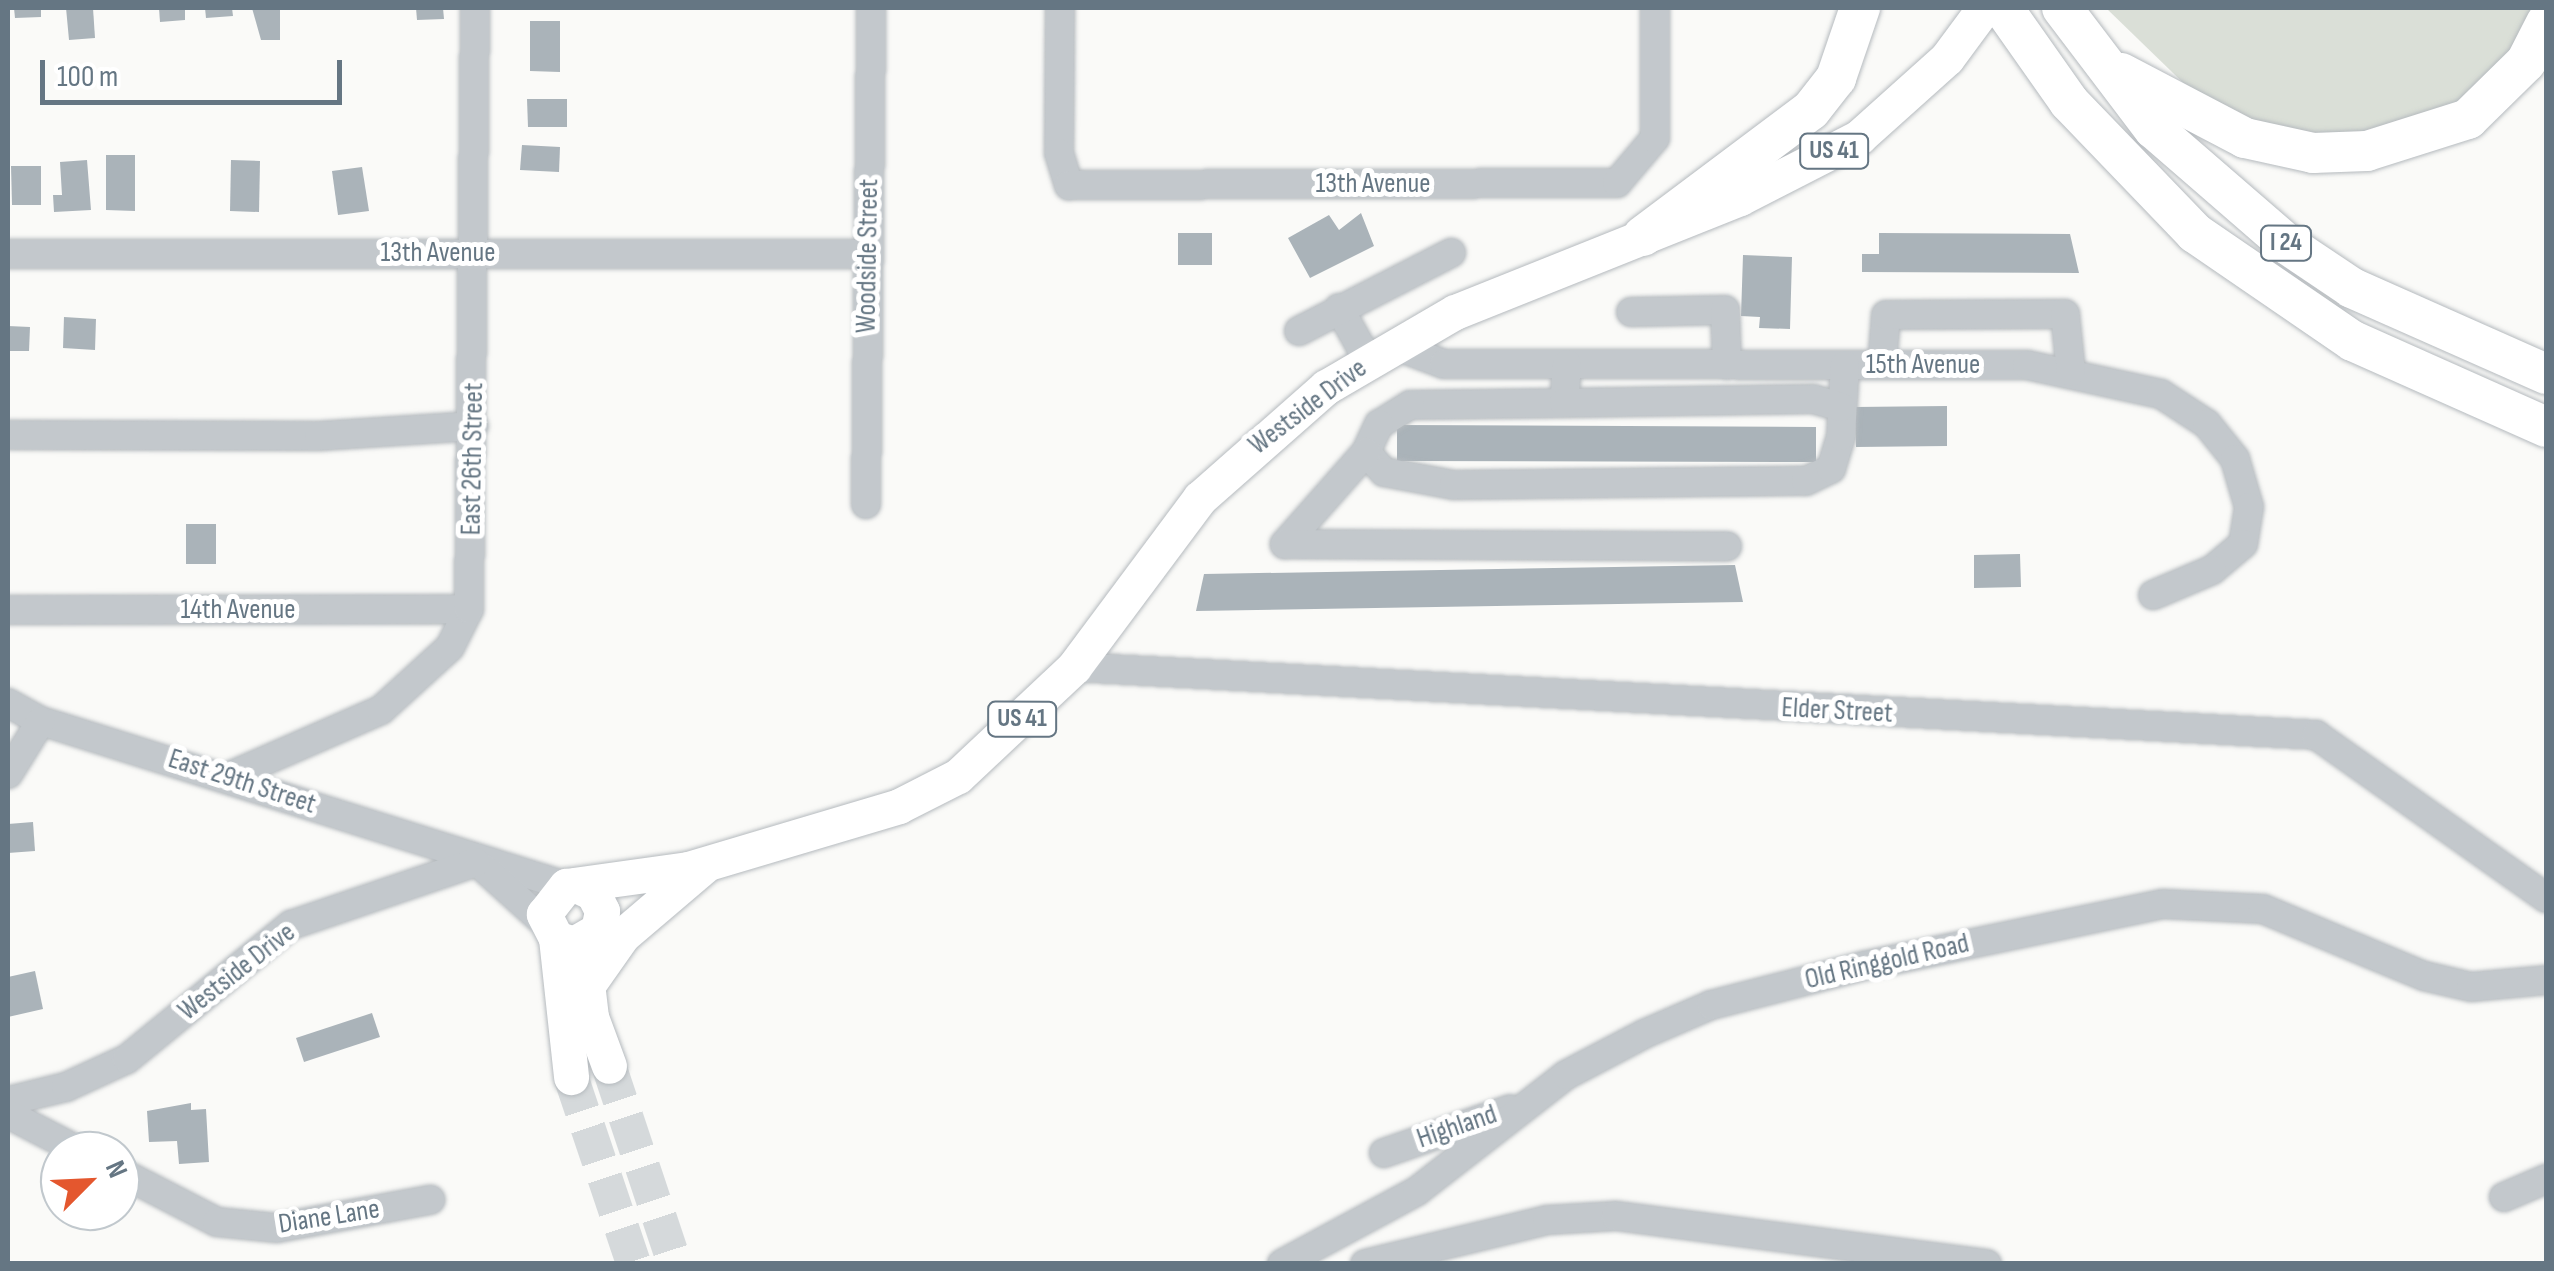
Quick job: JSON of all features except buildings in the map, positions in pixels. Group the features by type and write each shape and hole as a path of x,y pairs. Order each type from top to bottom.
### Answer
{"highway":[{"path":"1643,236 1811,110 1836,78 1860,8"},
{"name":"I 24","path":"2003,8 2069,102 2195,233 2279,297 2451,389 2546,426"},
{"path":"2080,34 2245,138 2313,152 2367,151 2468,119 2526,62 2546,23"},
{"name":"I 24","path":"2080,34 2208,184 2288,245 2368,296 2546,374"}],"main road":[{"name":"Westside Drive","path":"571,885 698,866 899,806 958,776 1074,667 1200,498 1285,419 1380,353 1859,137 1947,58 1984,8"},
{"name":"Westside Drive","path":"597,929 698,866"},
{"path":"585,989 623,935 698,866"},
{"path":"572,1078 551,931 550,896 571,885 599,901 585,989 610,1066"},
{"path":"551,931 597,929"}],"street":[{"name":"East 26th Street","path":"470,610 478,253 475,8"},
{"name":"Woodside Street","path":"866,504 871,8"},
{"name":"13th Avenue","path":"1060,8 1059,153 1069,185 1617,183 1655,138 1655,8"},
{"name":"13th Avenue","path":"8,254 868,254"},
{"path":"1299,331 1451,254"},
{"path":"1339,308 1380,353"},
{"path":"1631,312 1725,310 1726,365"},
{"path":"1882,365 1886,315 2065,314 2072,372"},
{"name":"15th Avenue","path":"1380,353 1444,364 1882,365 2072,372 2161,394 2206,424 2235,459 2249,508 2243,544 2212,570 2153,595"},
{"path":"1564,403 1567,364"},
{"path":"1654,364 1656,401"},
{"path":"1366,452 1384,472 1454,485 1806,482 1831,469 1845,365"},
{"path":"1727,546 1361,550 1285,544 1366,452 1379,424 1410,405 1813,399 1841,407"},
{"path":"8,435 319,436 474,426"},
{"name":"14th Avenue","path":"8,610 470,610"},
{"path":"230,776 381,710 450,647 470,610"},
{"name":"Elder Street","path":"1074,667 2316,734 2546,898"},
{"name":"East 29th Street","path":"8,702 41,721 230,776 476,862 571,885"},
{"path":"8,774 41,721"},
{"name":"East 29th Street","path":"476,862 551,931"},
{"name":"Westside Drive","path":"8,1101 66,1088 127,1059 290,925 476,862"},
{"name":"Old Ringgold Road","path":"1282,1264 1417,1191 1566,1075 1711,1004 2163,904 2263,908 2424,976 2471,987 2541,977"},
{"name":"Highland","path":"1384,1153 1530,1102"},
{"path":"8,1114 41,1131"},
{"path":"2504,1198 2546,1179"},
{"name":"Diane Lane","path":"140,1182 217,1222 277,1228 430,1200"},
{"path":"1365,1264 1547,1220 1616,1216 1915,1261 1987,1264"}],"shaded area":[{"path":"2106,8 2533,8 2498,74 2445,113 2393,132 2307,138 2205,104"}],"tunnel":[{"path":"609,1066 675,1264"},
{"path":"571,1077 634,1264"}]}
